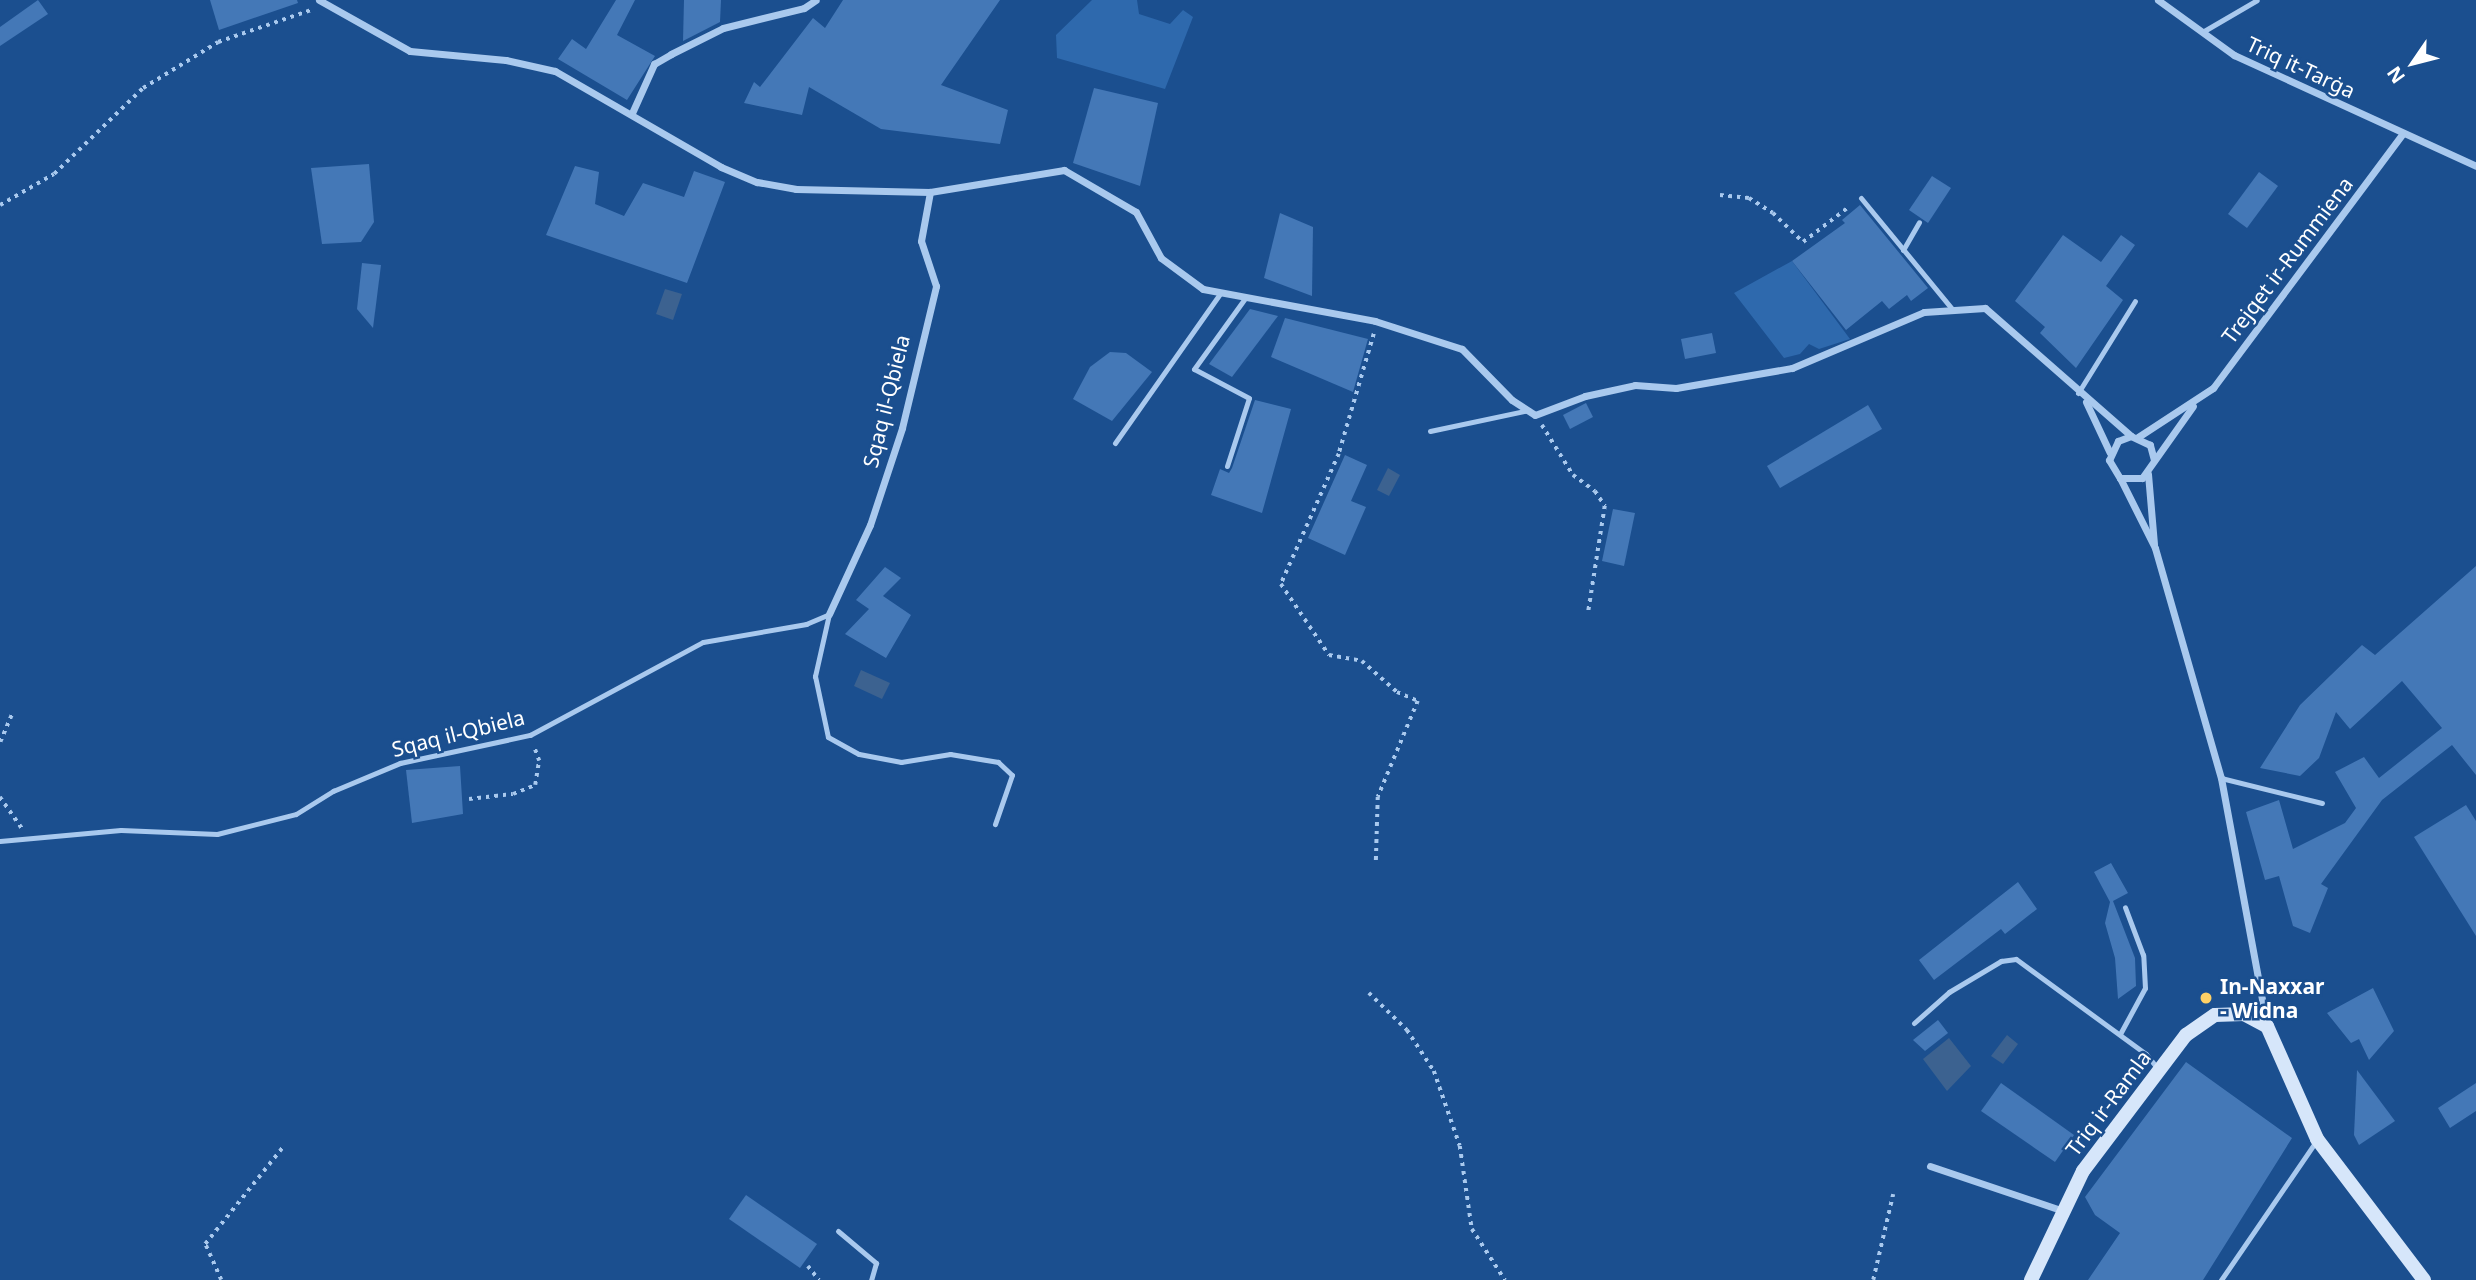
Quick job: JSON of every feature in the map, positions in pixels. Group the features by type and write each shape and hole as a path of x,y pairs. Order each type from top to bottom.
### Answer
{"main road":[{"name":"Triq ir-Ramla","path":"2032,1280 2082,1171 2186,1035 2215,1015 2244,1014 2267,1026"},
{"path":"2267,1026 2317,1139 2424,1280"}],"street":[{"path":"632,113 654,64 723,28 804,8 816,0"},
{"name":"Triq it-Tarġa","path":"2158,0 2234,55 2476,166"},
{"path":"321,3 410,51 506,60 555,71 632,113 721,167 757,181 796,189 930,192 1065,170 1136,212 1161,258 1203,289 1375,321 1462,349 1512,400 1533,412 1585,396 1635,385 1676,388 1792,368 1924,312 1986,309 2045,357 2081,396 2150,446 2154,460 2148,474 2155,548"},
{"name":"Trejqet ir-Rummiena","path":"2134,436 2195,403 2213,388 2402,134"},
{"name":"Sqaq il-Qbiela","path":"829,614 870,525 902,428 936,286 922,241 930,192"},
{"path":"2081,396 2110,453 2111,467 2120,478 2155,548 2221,778 2267,1026"},
{"name":"Trejqet ir-Rummiena","path":"2154,460 2195,403"},
{"path":"2110,453 2118,441 2134,436"},
{"path":"2120,478 2135,481 2148,474"},
{"path":"1930,1166 2064,1211"}],"lane":[{"path":"2204,32 2257,0"},
{"path":"1861,198 1952,310"},
{"path":"1903,250 1919,222"},
{"path":"1115,443 1221,292"},
{"path":"1227,466 1249,398 1194,369 1246,297"},
{"path":"2081,396 2136,301"},
{"path":"1430,431 1533,412"},
{"name":"Sqaq il-Qbiela","path":"0,841 121,830 217,834 296,814 333,791 400,764 530,735 703,642 806,624 829,614"},
{"name":"Sqaq il-Qbiela","path":"829,614 814,676 828,737 859,754 901,762 950,754 998,762 1012,775 995,824"},
{"path":"2221,778 2322,803"},
{"path":"2120,1034 2145,988 2143,955 2125,907"},
{"path":"1914,1023 1949,992 2000,961 2016,959 2120,1034 2159,1070"},
{"path":"2221,1280 2317,1139"},
{"path":"838,1231 876,1263 871,1280"}],"path":[{"path":"0,205 54,174 143,88 218,42 321,3"},
{"path":"1720,195 1749,198 1773,213 1803,242 1850,206"},
{"path":"1375,321 1374,341 1339,454 1281,584 1329,655 1362,661 1397,691 1418,701 1378,797 1377,863"},
{"path":"1533,412 1573,475 1595,491 1605,506 1588,614"},
{"path":"0,742 13,712"},
{"path":"469,799 513,794 535,785 539,761 530,735"},
{"path":"0,797 29,838"},
{"path":"1369,993 1407,1030 1434,1071 1460,1146 1472,1229 1505,1280"},
{"path":"221,1280 205,1244 283,1147"},
{"path":"1873,1280 1893,1194"},
{"path":"808,1266 819,1280"}],"shaded area":[{"path":"1092,0 1137,0 1139,14 1170,24 1183,10 1193,17 1165,89 1057,58 1056,35"},
{"path":"1792,261 1850,339 1819,349 1809,344 1800,354 1784,358 1734,293"},
{"path":"665,289 682,294 673,320 656,314"},
{"path":"1388,468 1400,475 1389,496 1377,490"},
{"path":"861,670 890,683 882,699 854,686"},
{"path":"2007,1035 2018,1044 2003,1064 1991,1056"},
{"path":"1949,1038 1971,1066 1947,1091 1923,1059"}],"building":[{"path":"38,0 48,14 0,46 0,27"},
{"path":"210,0 297,0 298,3 219,30"},
{"path":"616,0 635,0 617,35 655,56 627,100 558,59 572,39 586,49"},
{"path":"684,0 721,0 720,22 683,41"},
{"path":"843,0 1000,0 941,85 1008,110 1000,144 881,129 809,87 802,115 744,103 754,82 760,87 813,18 825,28"},
{"path":"1094,88 1158,103 1140,186 1073,163"},
{"path":"369,164 374,222 361,242 322,244 311,168"},
{"path":"575,166 599,172 595,204 624,216 643,183 684,197 694,171 725,182 687,283 546,235"},
{"path":"2259,172 2278,186 2247,228 2228,214"},
{"path":"1932,176 1951,188 1928,223 1909,210"},
{"path":"1860,205 1928,288 1911,301 1907,295 1889,309 1882,301 1846,330 1792,261 1845,223 1842,220"},
{"path":"1280,213 1313,227 1312,296 1264,278"},
{"path":"2063,235 2101,262 2121,235 2135,245 2106,286 2123,300 2076,368 2040,333 2045,327 2015,301"},
{"path":"362,263 381,265 373,328 357,309"},
{"path":"1250,309 1278,316 1232,377 1209,364"},
{"path":"1285,318 1368,339 1353,392 1271,357"},
{"path":"1712,333 1716,353 1685,359 1681,339"},
{"path":"1110,352 1126,353 1152,372 1112,421 1073,399 1090,367"},
{"path":"1255,400 1291,409 1262,513 1211,495 1220,469 1229,473 1232,468"},
{"path":"1586,403 1593,417 1570,429 1563,415"},
{"path":"1868,405 1882,429 1780,488 1767,466"},
{"path":"1345,455 1367,465 1351,501 1366,507 1345,555 1308,538"},
{"path":"1613,509 1635,513 1624,566 1602,561"},
{"path":"2476,566 2476,775 2452,745 2382,800 2321,884 2328,888 2310,933 2293,926 2279,876 2265,880 2246,812 2279,800 2293,849 2345,823 2356,808 2335,772 2364,757 2379,778 2442,728 2402,681 2350,729 2336,712 2319,758 2300,776 2260,768 2300,705 2362,645 2375,655"},
{"path":"885,567 901,578 883,596 911,615 886,658 845,634 869,609 856,600"},
{"path":"460,766 463,814 412,823 406,770"},
{"path":"2466,805 2476,821 2476,936 2414,837"},
{"path":"2111,863 2128,893 2113,901 2135,958 2136,986 2118,999 2115,958 2105,923 2110,902 2094,872"},
{"path":"2018,882 2037,909 2005,934 2001,929 1934,980 1919,960"},
{"path":"2373,988 2394,1031 2369,1060 2359,1039 2351,1043 2327,1013"},
{"path":"1938,1020 1948,1033 1925,1051 1913,1040"},
{"path":"2186,1062 2292,1138 2203,1280 2088,1280 2120,1233 2095,1215 2085,1197"},
{"path":"2357,1070 2395,1121 2359,1145 2354,1135"},
{"path":"2001,1083 2074,1135 2055,1162 1981,1111"},
{"path":"2476,1083 2476,1111 2450,1128 2438,1108"},
{"path":"746,1195 817,1244 800,1268 729,1219"}],"place":[{"name":"In-Naxxar - Widna","path":"2206,998"}]}
